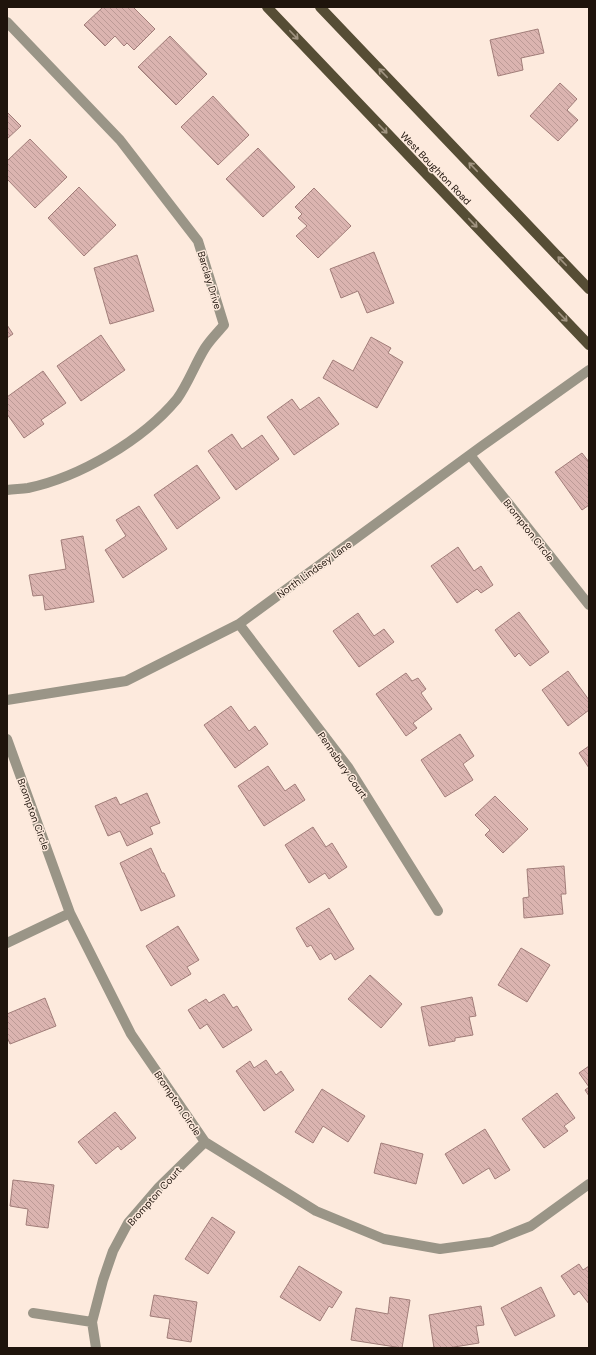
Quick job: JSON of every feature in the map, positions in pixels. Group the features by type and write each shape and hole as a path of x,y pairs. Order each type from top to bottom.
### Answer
{"main road":[{"name":"West Boughton Road","path":"267,7 589,345"},
{"path":"320,7 589,290"}],"street":[{"name":"Barclay Drive","path":"7,22 120,140 198,240 224,325 205,348 178,397 161,416 138,435 82,470 57,480 27,488 7,490"},
{"name":"North Lindsey Lane","path":"7,700 126,681 239,624 589,370"},
{"name":"Brompton Circle","path":"470,455 589,605"},
{"name":"Pennsbury Court","path":"239,624 348,767 438,911"},
{"name":"Brompton Circle","path":"7,739 70,912 131,1034 205,1142 316,1211 384,1239 440,1249 492,1242 531,1226 589,1184"},
{"path":"7,943 70,912"},
{"name":"Brompton Court","path":"96,1348 92,1322 103,1280 113,1251 128,1223 159,1187 205,1142"},
{"path":"33,1313 92,1322"}],"building":[{"path":"103,7 133,7 155,29 134,50 127,43 124,46 115,36 105,46 84,25"},
{"path":"538,29 544,53 521,58 523,70 498,76 490,40"},
{"path":"170,36 207,74 176,105 138,67"},
{"path":"560,83 577,99 567,110 578,120 558,141 530,116"},
{"path":"213,96 249,135 218,165 181,127"},
{"path":"7,112 21,126 7,139"},
{"path":"30,139 67,177 35,208 7,179 7,161"},
{"path":"258,148 295,187 263,217 226,179"},
{"path":"79,187 116,225 84,256 48,218"},
{"path":"314,188 351,226 318,258 296,236 307,226 298,218 302,214 295,207"},
{"path":"374,252 394,303 367,313 358,291 341,298 330,269"},
{"path":"137,255 154,311 110,324 94,268"},
{"path":"7,325 13,334 7,338"},
{"path":"101,335 125,370 81,401 57,366"},
{"path":"371,337 391,348 388,353 403,362 377,408 323,378 333,360 353,371"},
{"path":"43,371 66,403 41,420 44,424 24,438 7,414 7,397"},
{"path":"319,397 339,424 294,455 267,417 292,399 300,410"},
{"path":"232,434 242,449 262,435 279,459 236,490 208,451"},
{"path":"582,453 589,462 589,505 582,510 555,472"},
{"path":"197,465 220,498 177,529 154,495"},
{"path":"139,506 167,549 123,578 105,550 126,536 116,520"},
{"path":"83,536 94,602 45,610 43,595 33,596 29,575 66,569 61,540"},
{"path":"458,547 474,571 481,566 493,585 481,593 477,589 457,603 431,566"},
{"path":"519,612 549,652 530,666 519,653 515,657 495,630"},
{"path":"358,613 374,636 384,629 394,642 359,667 333,631"},
{"path":"568,671 589,700 589,710 568,726 542,690"},
{"path":"406,673 412,681 418,678 426,689 421,693 432,709 413,723 417,728 406,736 376,694"},
{"path":"231,706 249,731 255,726 268,744 235,768 204,725"},
{"path":"460,734 474,756 463,764 473,780 445,797 421,760"},
{"path":"589,746 589,768 579,753"},
{"path":"268,766 285,791 295,784 305,800 264,826 238,786"},
{"path":"147,793 160,823 150,827 153,834 127,846 120,831 108,836 95,806 116,797 120,805"},
{"path":"495,796 528,829 503,853 485,835 490,830 475,815"},
{"path":"313,827 326,847 332,843 347,867 329,879 325,873 309,883 285,845"},
{"path":"151,848 162,873 164,873 175,896 141,911 120,863"},
{"path":"564,866 566,894 561,894 563,914 524,918 523,898 529,897 527,869"},
{"path":"329,908 354,949 335,960 331,953 320,960 311,945 307,947 296,928"},
{"path":"178,926 199,960 187,967 191,974 171,986 146,946"},
{"path":"521,948 550,965 527,1002 498,985"},
{"path":"370,975 402,1004 381,1028 348,999"},
{"path":"224,994 233,1008 237,1006 252,1030 223,1048 207,1024 200,1029 188,1010 206,999 209,1003"},
{"path":"472,997 476,1016 469,1017 473,1035 455,1038 455,1041 429,1046 421,1007"},
{"path":"45,998 56,1026 10,1044 7,1037 7,1014"},
{"path":"266,1060 276,1075 281,1071 294,1090 264,1111 236,1071 250,1061 254,1068"},
{"path":"589,1066 589,1087 579,1073"},
{"path":"589,1087 589,1096 585,1090"},
{"path":"322,1089 365,1116 348,1142 323,1126 313,1143 295,1132"},
{"path":"557,1093 575,1118 564,1126 568,1131 544,1148 522,1119"},
{"path":"115,1112 136,1138 121,1150 118,1146 96,1164 78,1142"},
{"path":"485,1129 510,1170 495,1179 489,1168 463,1184 445,1154"},
{"path":"381,1143 423,1154 416,1184 374,1173"},
{"path":"13,1180 54,1185 48,1228 26,1225 28,1209 10,1206"},
{"path":"212,1217 235,1232 208,1274 185,1259"},
{"path":"579,1264 583,1270 589,1266 589,1304 579,1291 574,1295 561,1276"},
{"path":"299,1266 342,1292 332,1308 329,1306 320,1321 280,1297"},
{"path":"541,1287 555,1316 515,1336 501,1308"},
{"path":"154,1295 197,1302 191,1342 167,1338 170,1319 150,1316"},
{"path":"390,1297 410,1300 402,1348 351,1340 356,1308 388,1314"},
{"path":"481,1306 484,1325 476,1326 479,1343 448,1348 434,1348 429,1315"}]}
